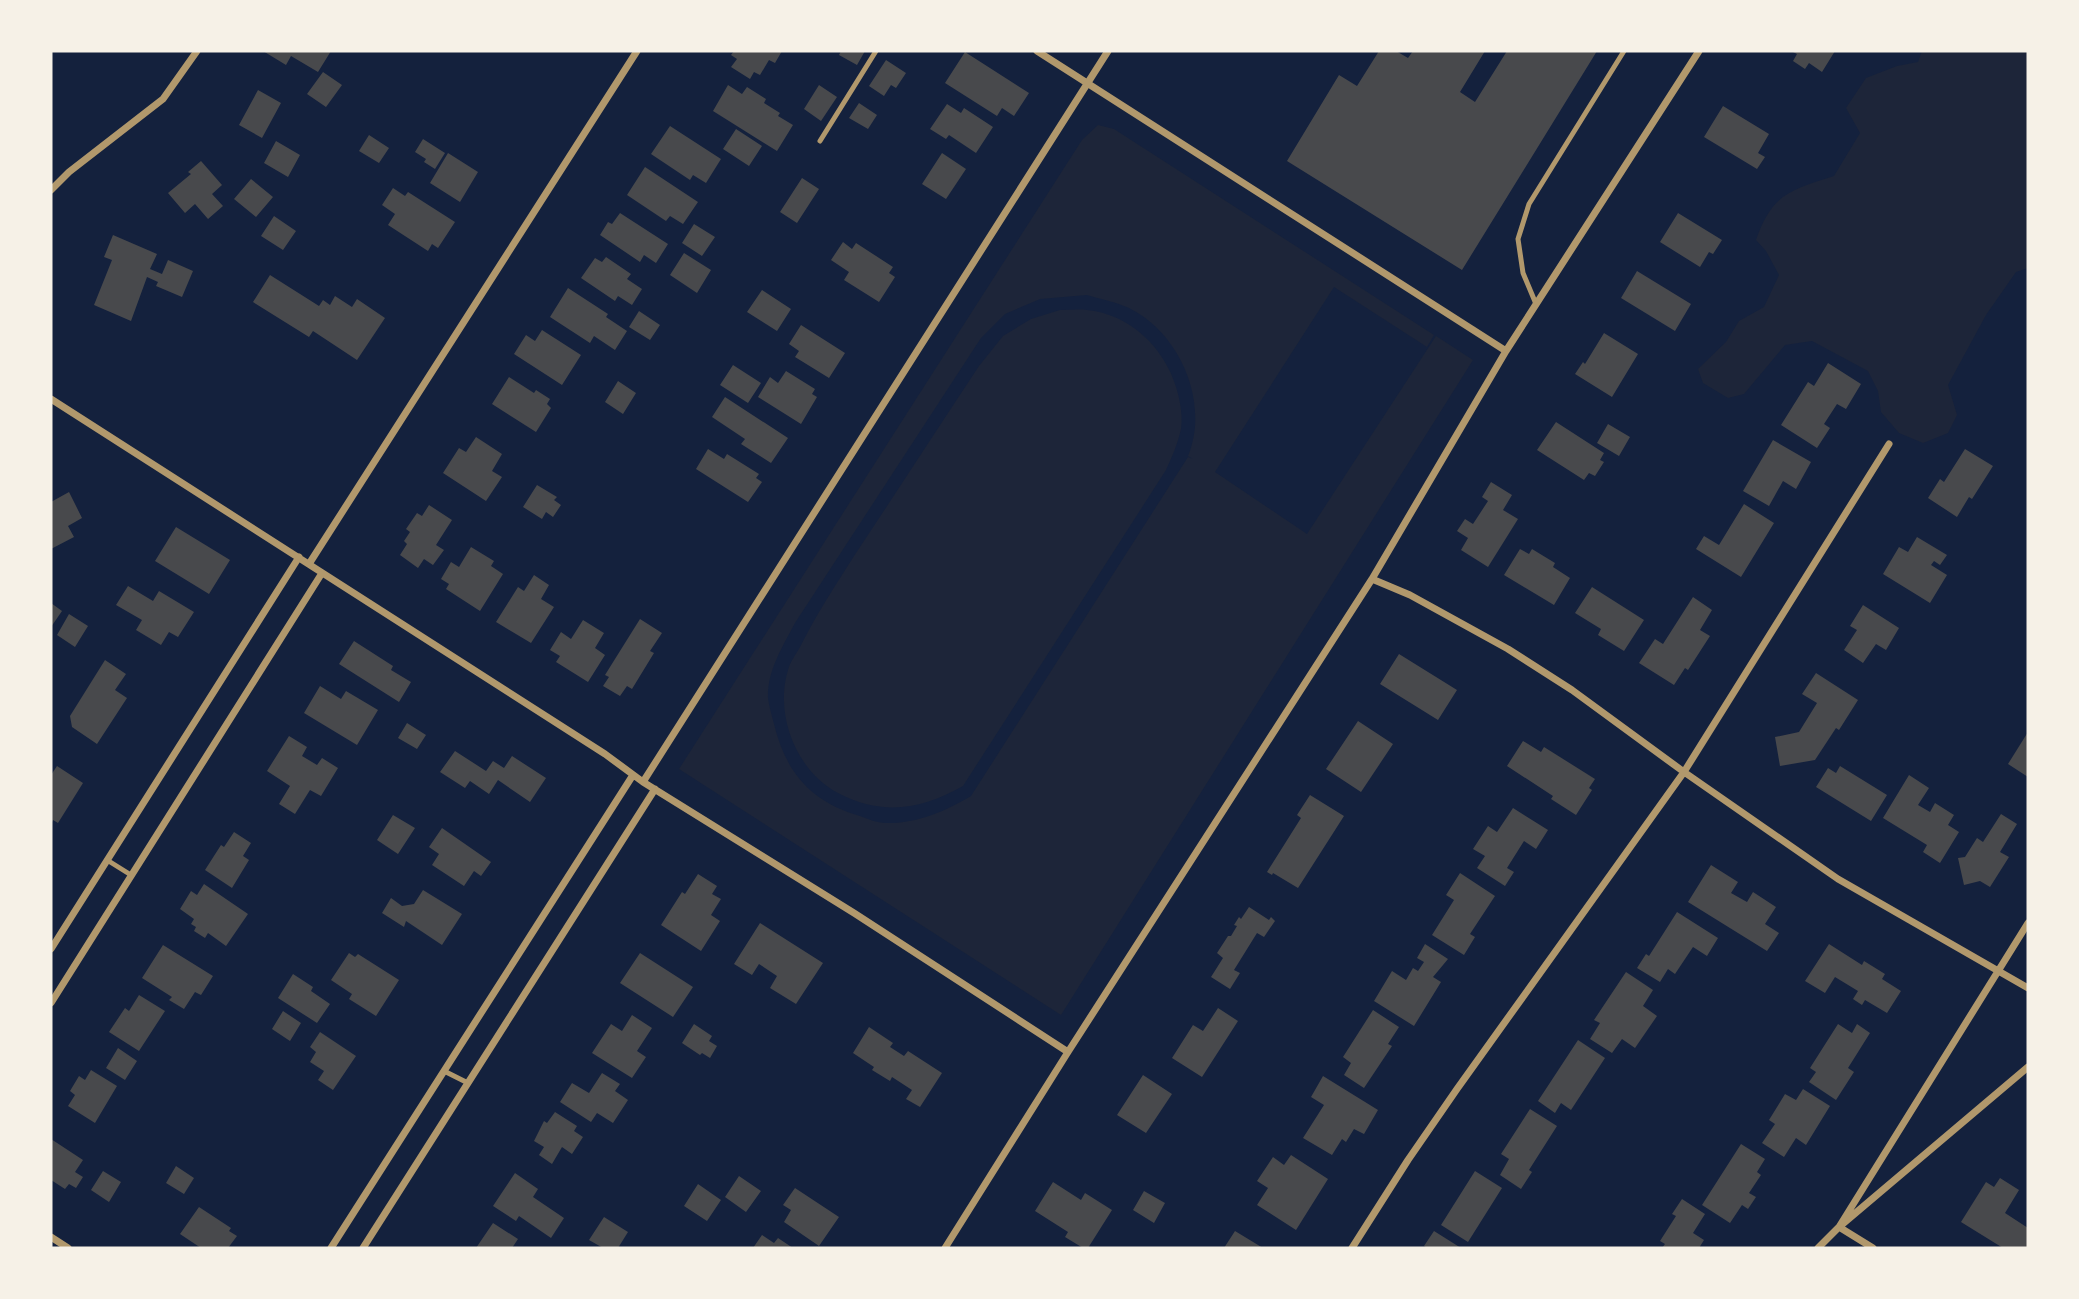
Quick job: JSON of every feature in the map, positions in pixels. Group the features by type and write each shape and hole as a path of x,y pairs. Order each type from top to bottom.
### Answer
{"street":[{"path":"51,190 78,164 163,99 197,51"},
{"path":"310,564 636,51"},
{"path":"1037,51 1506,351"},
{"path":"643,782 1108,51"},
{"path":"946,1248 1068,1052 1371,579 1506,351 1699,51"},
{"path":"51,399 605,754 643,782 854,913 1068,1052"},
{"path":"1352,1248 1457,1088 1684,772 1889,444"},
{"path":"51,949 299,557"},
{"path":"51,1003 322,573"},
{"path":"1371,579 1410,595 1508,649 1572,690 1838,879 2028,988"},
{"path":"331,1248 633,775"},
{"path":"363,1248 655,789"},
{"path":"1839,1227 2028,923"},
{"path":"1818,1248 1839,1227 2028,1067"},
{"path":"1839,1227 1873,1248"},
{"path":"51,1237 68,1248"}],"lane":[{"path":"820,141 876,51"},
{"path":"1536,304 1523,273 1518,239 1529,204 1624,51"},
{"path":"107,860 131,875"},
{"path":"444,1070 468,1083"}],"shaded area":[{"path":"1922,51 2028,51 2028,268 2016,272 1986,315 1948,385 1957,415 1948,433 1923,443 1899,433 1881,412 1878,391 1868,371 1812,341 1785,345 1744,394 1728,398 1703,383 1698,369 1726,342 1739,321 1764,307 1779,275 1766,251 1756,240 1769,213 1776,203 1794,190 1834,176 1860,133 1846,108 1866,78 1897,66 1918,62"},
{"path":"1098,125 1114,129 1434,335 1427,347 1334,287 1215,472 1307,534 1436,336 1473,360 1061,1015 679,769 1082,140","holes":["1087,295 1124,306 1147,319 1163,334 1176,352 1192,392 1194,435 1188,456 1193,459 1188,457 971,796 930,815 897,823 873,821 828,803 814,794 794,771 779,741 768,698 770,678 795,623 981,338 1005,314 1040,299"]},
{"path":"1060,310 1087,310 1117,318 1143,335 1154,346 1170,372 1180,402 1181,429 1173,455 1166,470 963,786 932,800 901,807 870,805 838,793 811,771 792,740 784,705 784,687 790,664 840,578 979,366 1003,336 1031,319"}],"building":[{"path":"263,51 331,51 318,72 291,56 286,65"},
{"path":"734,51 782,51 775,63 769,60 760,75 754,72 750,79 731,67 737,59 731,55"},
{"path":"841,51 865,51 857,65 839,55"},
{"path":"1379,51 1396,51 1408,58 1413,51 1485,51 1460,92 1475,102 1507,51 1597,51 1462,270 1287,161 1339,75 1357,86"},
{"path":"1791,51 1835,51 1822,72 1809,63 1805,69 1793,61 1797,54"},
{"path":"965,52 1029,93 1014,116 1002,108 997,116 945,83"},
{"path":"886,60 906,73 896,88 891,85 884,96 869,86"},
{"path":"323,72 342,85 326,107 307,94"},
{"path":"728,85 742,94 747,87 766,99 764,103 793,125 777,151 713,111"},
{"path":"819,85 837,97 821,121 804,109"},
{"path":"258,90 281,103 262,138 239,125"},
{"path":"859,103 877,115 868,129 849,118"},
{"path":"947,104 961,113 964,108 993,127 976,153 949,135 946,139 930,129"},
{"path":"1723,106 1769,134 1758,153 1765,157 1757,169 1704,137"},
{"path":"670,126 721,159 706,183 693,175 690,180 651,154"},
{"path":"736,129 762,146 749,166 723,149"},
{"path":"369,135 389,148 379,163 359,151"},
{"path":"423,139 445,153 435,169 415,152"},
{"path":"276,141 300,155 288,177 264,163"},
{"path":"448,153 478,172 460,202 430,183"},
{"path":"942,153 966,169 946,199 922,184"},
{"path":"201,161 222,185 212,194 223,206 208,219 195,204 185,213 168,193 191,174 188,172"},
{"path":"645,167 698,202 683,224 670,216 666,221 627,195"},
{"path":"802,178 819,189 797,223 780,212"},
{"path":"251,179 273,197 256,217 234,199"},
{"path":"393,188 405,196 408,192 455,222 438,248 432,244 428,251 388,225 395,214 382,205"},
{"path":"620,213 668,244 656,263 644,255 640,262 600,235 608,222 612,224"},
{"path":"1678,213 1722,240 1713,254 1709,252 1700,267 1660,242"},
{"path":"274,216 296,231 283,250 261,236"},
{"path":"694,224 715,237 702,256 682,243"},
{"path":"113,235 157,254 150,269 162,274 168,260 193,271 182,297 156,286 158,282 147,277 131,321 94,305 112,260 104,257"},
{"path":"843,242 852,249 856,243 893,267 889,273 895,277 879,302 844,280 849,272 831,260"},
{"path":"684,253 711,270 697,293 670,275"},
{"path":"606,257 631,274 627,279 642,289 632,305 618,296 615,301 581,278 595,258 602,262"},
{"path":"1637,271 1691,304 1675,331 1621,298"},
{"path":"270,275 319,306 323,300 330,305 335,296 352,307 357,299 385,318 357,360 313,331 309,337 253,302"},
{"path":"568,288 608,314 606,317 627,331 615,350 594,336 590,343 550,317"},
{"path":"762,290 791,309 777,331 747,312"},
{"path":"639,311 660,325 650,340 629,327"},
{"path":"801,325 845,353 829,378 795,357 799,351 789,344"},
{"path":"542,330 581,355 562,385 514,354 526,335 535,341"},
{"path":"1604,333 1638,354 1612,397 1575,374 1583,362 1585,364"},
{"path":"1828,363 1861,384 1846,409 1837,404 1824,424 1830,428 1817,448 1781,425 1808,382 1814,386"},
{"path":"733,365 761,383 748,403 720,385"},
{"path":"786,371 815,389 812,394 817,397 801,424 758,397 770,377 778,383"},
{"path":"509,377 534,393 536,390 550,399 547,404 551,408 536,432 492,404"},
{"path":"618,381 636,393 623,414 605,402"},
{"path":"725,397 788,438 771,463 741,444 745,439 712,417"},
{"path":"1556,422 1604,453 1600,460 1604,462 1595,476 1589,473 1584,480 1537,450"},
{"path":"1608,424 1630,437 1619,456 1597,443"},
{"path":"476,437 502,454 492,471 502,477 486,501 443,473 459,448 466,452"},
{"path":"1773,440 1811,462 1796,489 1783,481 1769,506 1743,491"},
{"path":"708,449 724,459 727,454 759,474 756,478 762,482 748,502 696,469"},
{"path":"1965,449 1993,466 1957,517 1928,498 1940,479 1944,482"},
{"path":"1491,482 1512,495 1503,510 1518,519 1488,567 1461,550 1468,538 1457,531 1465,519 1473,524 1488,501 1482,497"},
{"path":"537,485 557,497 554,500 561,505 553,517 546,512 542,519 523,507"},
{"path":"69,492 82,518 68,526 74,537 51,549 51,502"},
{"path":"1744,504 1774,523 1741,577 1696,549 1704,536 1719,545"},
{"path":"429,505 452,520 436,545 444,550 433,565 424,559 418,568 400,555 410,532 406,529 417,513 422,516"},
{"path":"176,527 230,560 209,594 155,561"},
{"path":"1917,537 1947,555 1940,565 1934,561 1931,565 1947,575 1930,603 1883,574 1899,547 1908,552"},
{"path":"471,547 494,561 491,566 503,574 480,611 446,589 449,584 441,579 451,562 459,567"},
{"path":"1520,549 1529,554 1532,549 1555,563 1553,567 1570,578 1554,605 1504,575"},
{"path":"534,575 549,585 541,599 554,607 531,643 496,622 518,587 524,591"},
{"path":"128,586 153,601 159,591 194,612 178,637 169,632 161,645 136,630 142,620 116,605"},
{"path":"1592,587 1644,620 1624,651 1598,635 1601,629 1575,613"},
{"path":"1693,597 1712,610 1700,630 1710,636 1688,670 1685,668 1674,685 1639,663 1655,639 1663,644"},
{"path":"51,603 62,611 51,627"},
{"path":"1863,605 1899,628 1886,650 1876,644 1863,663 1844,650 1857,630 1850,626"},
{"path":"69,614 88,626 75,647 57,635"},
{"path":"640,619 662,633 650,651 654,653 632,689 627,686 620,696 603,686 609,677 605,675"},
{"path":"583,620 604,633 595,648 605,655 588,682 556,662 560,656 550,650 561,632 571,639"},
{"path":"354,641 393,666 391,670 411,682 399,702 339,664"},
{"path":"1399,654 1457,690 1438,720 1380,684"},
{"path":"105,660 126,674 115,690 127,698 97,744 72,727 70,716"},
{"path":"1816,673 1858,700 1815,760 1780,766 1775,737 1799,732 1817,703 1802,694"},
{"path":"320,686 341,699 346,691 378,710 357,745 304,713"},
{"path":"1358,721 1393,744 1361,792 1326,769"},
{"path":"407,723 426,735 417,749 398,738"},
{"path":"2028,732 2028,777 2008,764"},
{"path":"289,736 307,747 302,756 317,765 322,758 338,768 321,796 310,790 295,814 279,804 290,786 267,771"},
{"path":"1523,741 1541,752 1544,747 1595,779 1589,788 1592,790 1576,815 1551,799 1553,796 1507,766"},
{"path":"455,751 486,771 493,761 504,768 512,756 546,778 530,802 498,780 489,794 470,781 465,788 440,772"},
{"path":"57,766 83,783 58,823 53,820 51,824 51,775"},
{"path":"1840,766 1887,795 1871,821 1816,787 1828,768 1836,773"},
{"path":"1909,775 1929,788 1918,805 1930,812 1935,803 1954,815 1948,825 1959,832 1940,863 1923,852 1927,845 1883,818"},
{"path":"1310,795 1344,816 1298,888 1267,872 1301,818 1297,815"},
{"path":"1513,808 1548,830 1536,849 1524,841 1507,868 1514,872 1505,886 1477,868 1485,856 1473,849 1488,826 1497,832"},
{"path":"2001,814 2017,824 2000,852 2009,857 1990,887 1980,881 1964,885 1958,858 1965,857 1977,838 1983,842"},
{"path":"393,815 415,828 398,854 377,840"},
{"path":"442,828 491,862 481,876 474,871 464,886 432,865 439,854 429,847"},
{"path":"234,832 251,843 243,856 249,860 232,888 205,870 221,845 224,847"},
{"path":"1711,865 1738,882 1731,893 1747,902 1753,892 1776,907 1765,924 1779,933 1767,951 1688,902"},
{"path":"1460,873 1495,896 1470,934 1475,937 1464,955 1432,935 1454,900 1446,895"},
{"path":"698,874 717,886 712,894 721,899 711,915 720,921 701,951 661,925 682,892 685,894"},
{"path":"204,884 248,914 226,946 208,933 205,938 194,931 196,927 191,924 194,919 180,909 191,891 197,895"},
{"path":"423,890 462,914 442,945 406,921 404,927 382,913 391,898 402,906 414,904"},
{"path":"1249,907 1275,921 1264,937 1257,933 1234,970 1240,973 1230,989 1211,977 1223,958 1217,953 1228,936 1231,936 1239,917 1241,919"},
{"path":"1677,912 1718,938 1707,956 1693,947 1675,974 1668,969 1660,982 1637,968 1646,954 1649,956"},
{"path":"760,923 823,963 796,1004 770,988 777,976 759,964 752,975 734,964"},
{"path":"1425,944 1448,959 1433,977 1441,982 1414,1026 1374,1001 1392,971 1406,980 1413,968 1418,971 1424,962 1417,958"},
{"path":"1829,944 1862,965 1864,961 1885,974 1882,979 1901,991 1887,1013 1865,1000 1862,1005 1853,999 1858,991 1835,977 1825,993 1805,981"},
{"path":"163,945 213,976 201,995 195,992 184,1009 169,1000 172,997 142,978"},
{"path":"349,953 355,957 358,954 399,980 376,1016 349,999 352,994 331,980"},
{"path":"640,953 693,987 673,1017 620,983"},
{"path":"1626,972 1653,990 1643,1006 1657,1016 1635,1048 1622,1039 1612,1053 1590,1039 1600,1023 1594,1020"},
{"path":"293,974 313,987 311,991 330,1004 317,1023 278,998"},
{"path":"139,995 165,1011 139,1051 109,1032 125,1008 129,1011"},
{"path":"1218,1008 1238,1021 1202,1077 1172,1058 1193,1025 1203,1031"},
{"path":"1373,1010 1399,1027 1388,1044 1392,1046 1364,1088 1344,1075 1351,1063 1343,1057"},
{"path":"283,1011 301,1023 290,1041 272,1029"},
{"path":"632,1015 652,1028 637,1051 646,1057 632,1078 592,1053 611,1024 622,1031"},
{"path":"694,1024 712,1036 709,1041 717,1046 710,1058 682,1043"},
{"path":"1838,1024 1852,1033 1857,1024 1870,1033 1848,1068 1854,1072 1836,1100 1809,1082 1816,1072 1810,1068"},
{"path":"869,1027 893,1043 890,1047 904,1056 908,1051 942,1073 920,1107 906,1099 912,1090 892,1077 890,1081 872,1070 874,1067 853,1053"},
{"path":"320,1032 356,1056 333,1090 318,1080 324,1071 310,1062 316,1052 310,1047"},
{"path":"1578,1040 1605,1058 1571,1110 1561,1103 1555,1113 1538,1101"},
{"path":"118,1048 137,1061 125,1080 106,1068"},
{"path":"91,1070 117,1086 95,1123 68,1106 75,1095 70,1091 79,1076 85,1080"},
{"path":"602,1073 620,1084 615,1091 628,1100 613,1123 597,1113 591,1122 560,1102 572,1083 589,1093"},
{"path":"1143,1075 1172,1094 1146,1133 1117,1115"},
{"path":"1323,1076 1378,1110 1364,1134 1354,1129 1346,1142 1342,1139 1332,1155 1303,1138 1324,1105 1311,1097"},
{"path":"1803,1089 1830,1106 1806,1145 1796,1138 1784,1157 1762,1143 1775,1124 1769,1120 1785,1094 1796,1100"},
{"path":"1530,1109 1557,1126 1529,1170 1532,1172 1521,1189 1500,1175 1509,1159 1501,1154"},
{"path":"555,1112 577,1126 574,1131 583,1137 572,1154 562,1147 552,1164 539,1155 544,1147 534,1141 544,1121 547,1123"},
{"path":"51,1139 83,1160 75,1172 83,1177 76,1188 69,1184 65,1189 51,1180"},
{"path":"1741,1144 1765,1159 1757,1172 1761,1175 1749,1193 1756,1197 1748,1209 1742,1205 1730,1223 1702,1205"},
{"path":"1291,1155 1328,1179 1296,1230 1257,1205 1268,1188 1257,1181 1273,1157 1284,1165"},
{"path":"176,1166 194,1178 184,1194 166,1183"},
{"path":"103,1171 121,1182 109,1202 91,1190"},
{"path":"1475,1171 1502,1188 1468,1242 1441,1225"},
{"path":"515,1173 538,1189 533,1197 564,1218 551,1238 519,1216 516,1221 493,1206"},
{"path":"739,1176 761,1191 746,1212 725,1197"},
{"path":"2000,1178 2019,1190 2005,1213 2028,1228 2027,1248 2003,1248 1961,1222 1986,1182 1994,1187"},
{"path":"1053,1182 1081,1200 1085,1193 1112,1210 1088,1248 1083,1248 1065,1237 1068,1232 1035,1211"},
{"path":"698,1184 721,1200 707,1221 684,1206"},
{"path":"795,1188 839,1217 819,1246 784,1222 791,1210 783,1205"},
{"path":"1144,1191 1165,1203 1154,1223 1133,1210"},
{"path":"1682,1199 1705,1214 1693,1233 1704,1240 1699,1248 1662,1248 1665,1244 1660,1241 1676,1216 1672,1214"},
{"path":"199,1207 231,1228 229,1231 237,1236 228,1248 201,1248 180,1234"},
{"path":"604,1217 628,1232 618,1248 603,1248 589,1240"},
{"path":"493,1223 518,1239 512,1248 476,1248"},
{"path":"1235,1231 1263,1248 1224,1248"},
{"path":"1434,1231 1461,1248 1427,1248 1424,1246"},
{"path":"762,1235 774,1243 778,1238 793,1248 753,1248"}]}
